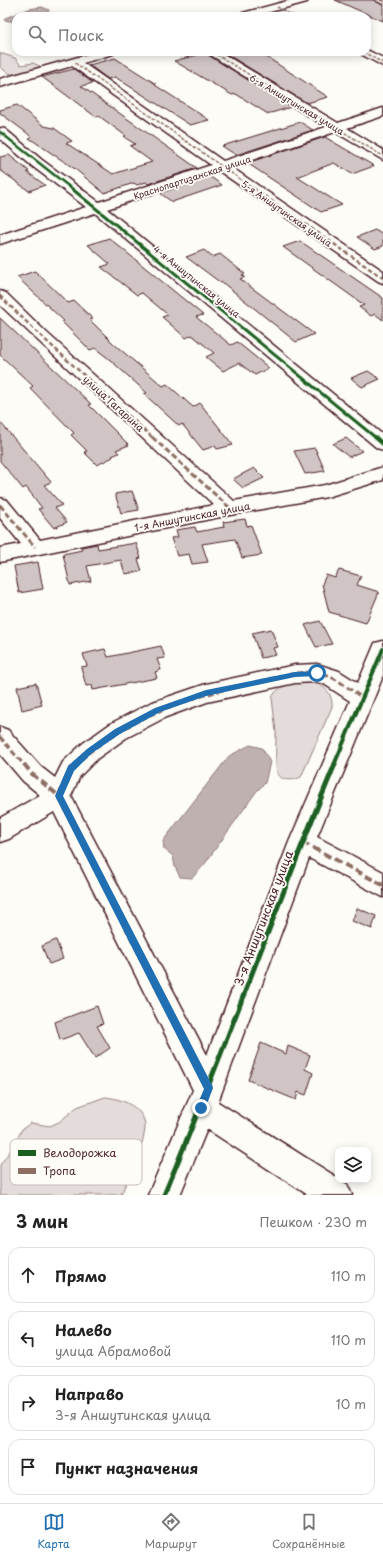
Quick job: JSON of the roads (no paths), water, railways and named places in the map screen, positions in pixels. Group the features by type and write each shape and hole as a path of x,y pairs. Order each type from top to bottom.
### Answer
{"street":[{"path":"258,12 303,0"},
{"path":"277,7 286,12"},
{"path":"0,83 97,56"},
{"name":"6-я Аншутинская улица","path":"219,56 383,156"},
{"path":"370,56 383,63"},
{"name":"5-я Аншутинская улица","path":"75,63 383,278"},
{"name":"Краснопартизанская улица","path":"0,240 383,112"},
{"name":"4-я Аншутинская улица","path":"0,132 37,163 97,208 383,444"},
{"name":"улица Гагарина","path":"0,296 41,336 230,508"},
{"name":"1-я Аншутинская улица","path":"0,555 230,508 327,491 383,473"},
{"path":"0,505 35,547"},
{"name":"3-я Аншутинская улица","path":"164,1195 205,1098 302,842 383,651"},
{"path":"0,831 59,796 71,769 90,751 118,731 158,710 206,693 295,674 317,673 331,677 363,698"},
{"path":"0,737 32,774 59,796 205,1098 336,1195"},
{"path":"302,842 383,885"}]}
